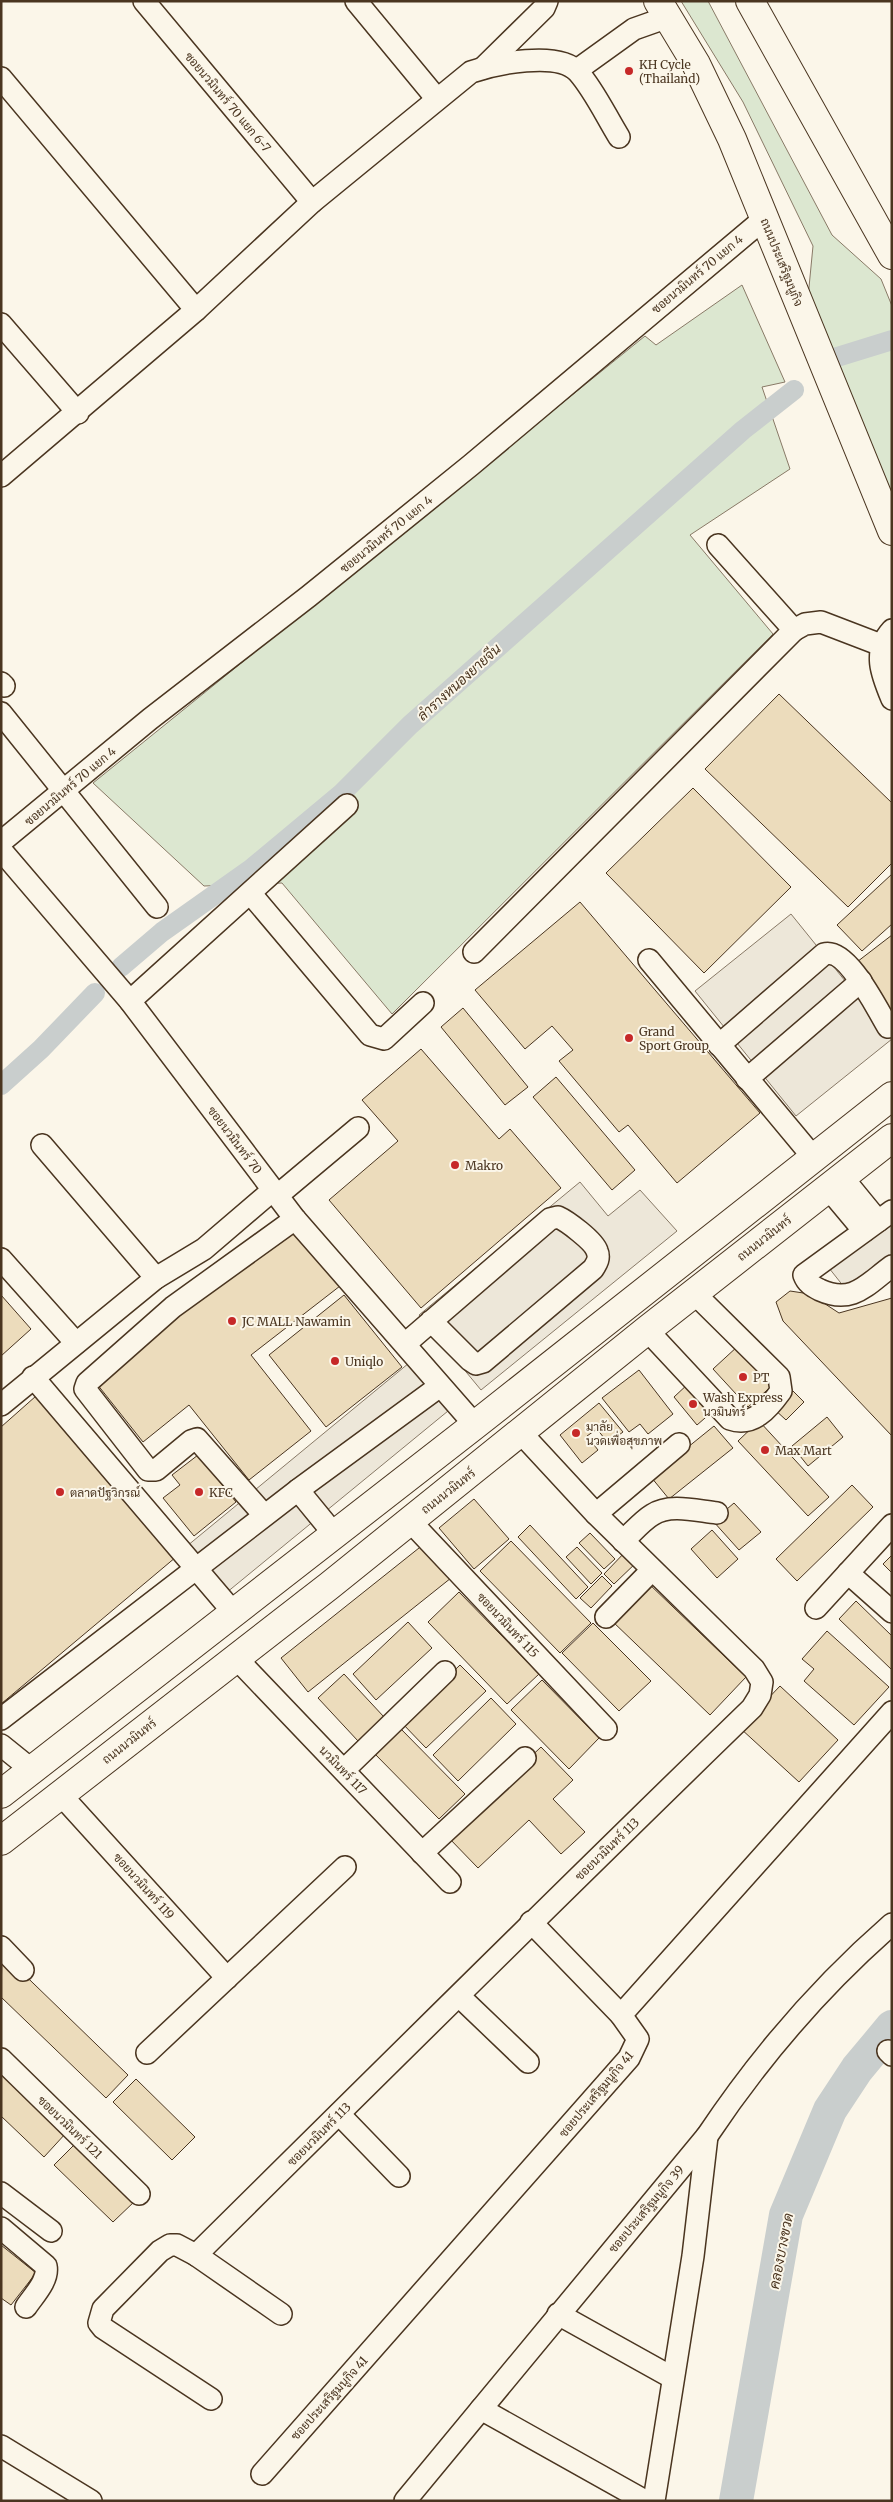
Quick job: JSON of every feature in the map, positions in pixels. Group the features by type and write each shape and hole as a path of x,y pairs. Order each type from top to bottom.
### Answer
{"main road":[{"path":"750,1 892,255"},
{"name":"ถนนประเสริฐมนูกิจ","path":"663,9 696,64 732,138 892,531"},
{"path":"1,1794 475,1425 892,1096"},
{"name":"ถนนนวมินทร์","path":"1,1841 410,1521 647,1330 892,1138"}],"street":[{"name":"ซอยนวมินทร์ 70 แยก 6-7","path":"144,1 312,202"},
{"path":"356,1 438,98"},
{"path":"483,68 544,8 546,1"},
{"path":"577,70 663,9"},
{"path":"1,476 78,413 196,310 312,202 471,72 502,63 556,61 577,70 619,137"},
{"path":"1,78 196,310"},
{"name":"ซอยนวมินทร์ 70 แยก 4","path":"1,842 64,792 150,719 308,596 471,465 765,218"},
{"path":"1,324 78,413"},
{"path":"718,545 794,630"},
{"path":"474,952 794,630 806,624 821,622 886,638 880,670 892,698"},
{"path":"1,713 157,907"},
{"path":"130,1001 251,894 347,805"},
{"name":"ซอยนวมินทร์ 70","path":"1,850 130,1001 295,1219 475,1425"},
{"path":"251,894 370,1035 377,1039 384,1039 423,1003"},
{"path":"719,1045 824,954 830,952 836,954 861,981 888,1027"},
{"path":"650,960 813,1157"},
{"path":"747,1079 861,981"},
{"path":"1,1405 156,1278 204,1248 358,1128"},
{"path":"42,1145 156,1278"},
{"path":"835,1182 878,1221 804,1274 806,1281 826,1292 850,1296 892,1266"},
{"path":"405,1344 431,1321 550,1219 558,1217 567,1221 597,1249 598,1261 593,1269 483,1362 476,1364 470,1360 431,1321"},
{"path":"264,1515 197,1440 191,1441 156,1470 148,1470 86,1394 85,1389 87,1383 128,1344 173,1307 295,1219"},
{"path":"1,1259 76,1342"},
{"path":"647,1330 730,1419 741,1423 752,1420 765,1410 781,1391 779,1377 694,1293"},
{"path":"33,1377 234,1613"},
{"path":"1,1719 264,1515 440,1386"},
{"name":"ซอยนวมินทร์ 113","path":"196,2255 459,1996 531,1922 752,1708 760,1695 762,1682 754,1669 596,1514 520,1434"},
{"path":"596,1514 679,1444"},
{"path":"298,1490 334,1534"},
{"path":"623,1541 652,1515 662,1511 672,1509 717,1513"},
{"name":"ซอยนวมินทร์ 115","path":"410,1521 606,1728"},
{"path":"816,1608 892,1525"},
{"path":"606,1617 652,1570"},
{"path":"848,1573 892,1612"},
{"name":"นวมินทร์ 117","path":"236,1658 450,1882"},
{"path":"344,1770 445,1672"},
{"path":"531,1922 621,2015 892,1712"},
{"path":"1,1745 32,1770"},
{"path":"422,1853 525,1758"},
{"name":"ซอยนวมินทร์ 119","path":"61,1795 227,1978"},
{"path":"147,2053 345,1867"},
{"name":"ซอยประเสริฐมนูกิจ 39","path":"409,2500 558,2314 707,2136 729,2102 767,2053 843,1967 892,1924"},
{"path":"1,1947 23,1970"},
{"path":"459,1996 528,2062"},
{"name":"ซอยประเสริฐมนูกิจ 41","path":"262,2474 629,2058 638,2039 621,2015"},
{"name":"ซอยนวมินทร์ 121","path":"1,2059 139,2194"},
{"path":"339,2114 399,2176"},
{"path":"654,2501 693,2256 707,2136"},
{"path":"1,2193 52,2231"},
{"path":"1,2228 46,2266 48,2272 26,2307"},
{"path":"212,2399 103,2328 99,2323 103,2310 160,2251 170,2245 177,2245 196,2255 281,2314"},
{"path":"558,2314 674,2378"},
{"path":"481,2409 645,2501"},
{"path":"1,2446 91,2501"}],"green space":[{"path":"681,1 708,1 832,235 881,279 892,306 892,509 807,308 813,246 743,102"},
{"path":"742,285 785,382 762,387 790,469 690,535 773,634 392,1014 282,883 204,886 93,783 645,336 656,345"}],"shaded area":[{"path":"791,914 892,1039 796,1116 695,991"},
{"path":"580,1182 608,1216 640,1190 677,1231 481,1390 419,1315"},
{"path":"892,1221 892,1260 848,1292 829,1268"},
{"path":"409,1363 448,1411 226,1593 187,1546"}],"building":[{"path":"779,694 892,803 892,863 848,907 705,769"},
{"path":"693,788 791,887 704,973 606,873"},
{"path":"892,874 892,924 862,951 837,925"},
{"name":"Grand Sport Group","path":"580,902 760,1113 677,1183 628,1125 619,1132 559,1061 573,1050 552,1026 525,1049 475,990"},
{"path":"892,935 892,1015 853,965"},
{"path":"463,1008 528,1087 505,1105 441,1027"},
{"name":"Makro","path":"421,1049 499,1139 510,1129 561,1188 421,1308 329,1200 398,1141 362,1100"},
{"path":"556,1077 635,1170 612,1190 533,1097"},
{"name":"JC MALL Nawamin","path":"291,1225 340,1286 251,1355 311,1431 249,1480 189,1405 143,1442 93,1379"},
{"path":"790,1291 810,1294 839,1313 892,1298 892,1436 783,1321 776,1302"},
{"path":"1,1295 31,1329 1,1356"},
{"name":"Uniqlo","path":"344,1295 402,1367 326,1427 269,1355"},
{"name":"PT","path":"738,1346 774,1384 748,1407 713,1369"},
{"path":"639,1370 673,1414 648,1434 640,1424 629,1432 602,1398"},
{"name":"Wash Express นวมินทร์","path":"689,1383 713,1411 697,1425 674,1397"},
{"name":"PT","path":"791,1389 804,1402 786,1420 773,1408"},
{"name":"ตลาดปัฐวิกรณ์","path":"36,1396 176,1557 1,1704 1,1427"},
{"name":"มาลัย นวดเพื่อสุขภาพ","path":"599,1403 623,1432 608,1443 597,1429 587,1436 598,1450 582,1463 560,1435"},
{"path":"827,1417 843,1437 808,1466 792,1446"},
{"path":"759,1421 829,1497 808,1516 738,1441"},
{"path":"714,1426 733,1448 669,1499 651,1477"},
{"name":"KFC","path":"198,1455 236,1502 194,1536 163,1498 180,1485 172,1475"},
{"path":"852,1485 873,1507 797,1581 776,1559"},
{"path":"474,1499 509,1539 474,1569 439,1528"},
{"path":"734,1503 761,1532 739,1550 713,1521"},
{"path":"530,1525 588,1587 576,1599 518,1537"},
{"path":"712,1530 738,1559 717,1578 691,1549"},
{"path":"590,1533 615,1559 604,1569 579,1543"},
{"path":"511,1541 591,1623 560,1653 480,1571"},
{"path":"424,1544 451,1578 308,1692 281,1658"},
{"path":"577,1547 602,1573 591,1584 566,1557"},
{"path":"628,1549 639,1560 614,1584 604,1574"},
{"path":"892,1555 892,1573 883,1564"},
{"path":"602,1576 612,1586 591,1608 580,1598"},
{"path":"647,1582 746,1677 710,1715 611,1620"},
{"path":"459,1592 539,1674 507,1704 428,1622"},
{"path":"856,1601 892,1636 892,1670 839,1619"},
{"path":"408,1622 432,1648 376,1700 353,1674"},
{"path":"593,1623 651,1681 619,1711 562,1653"},
{"path":"827,1631 889,1687 854,1725 804,1681 814,1669 802,1659"},
{"path":"460,1665 486,1691 426,1748 401,1722"},
{"path":"344,1674 384,1717 358,1741 318,1698"},
{"path":"542,1680 599,1738 569,1769 511,1710"},
{"path":"780,1686 838,1740 799,1782 740,1728"},
{"path":"491,1698 516,1724 458,1781 433,1755"},
{"path":"398,1726 465,1794 439,1819 372,1751"},
{"path":"541,1747 573,1780 553,1799 585,1832 561,1854 529,1820 478,1868 447,1836"},
{"path":"2,1953 128,2075 106,2098 1,1997"},
{"path":"1,2070 66,2133 44,2157 1,2116"},
{"path":"136,2079 195,2137 172,2160 113,2102"},
{"path":"77,2142 136,2200 113,2222 54,2165"},
{"path":"1,2245 36,2273 11,2305 1,2298"}],"waterway":[{"name":"ลำรางหนองยายจีน","path":"834,358 892,340"},
{"name":"ลำรางหนองยายจีน","path":"121,967 162,932 251,869 341,794 410,725 743,430 794,390"},
{"name":"ลำรางหนองยายจีน","path":"1,1085 41,1049 95,993"},
{"name":"คลองบางขวด","path":"736,2501 786,2215 830,2110 857,2069 892,2027"}],"place":[{"name":"KH Cycle (Thailand)","path":"629,71"},
{"name":"Grand Sport Group","path":"629,1038"},
{"name":"Makro","path":"455,1165"},
{"name":"JC MALL Nawamin","path":"232,1321"},
{"name":"Uniqlo","path":"335,1361"},
{"name":"PT","path":"743,1377"},
{"name":"Wash Express นวมินทร์","path":"693,1404"},
{"name":"มาลัย นวดเพื่อสุขภาพ","path":"576,1433"},
{"name":"Max Mart","path":"765,1450"},
{"name":"ตลาดปัฐวิกรณ์","path":"60,1492"},
{"name":"KFC","path":"199,1492"}]}
